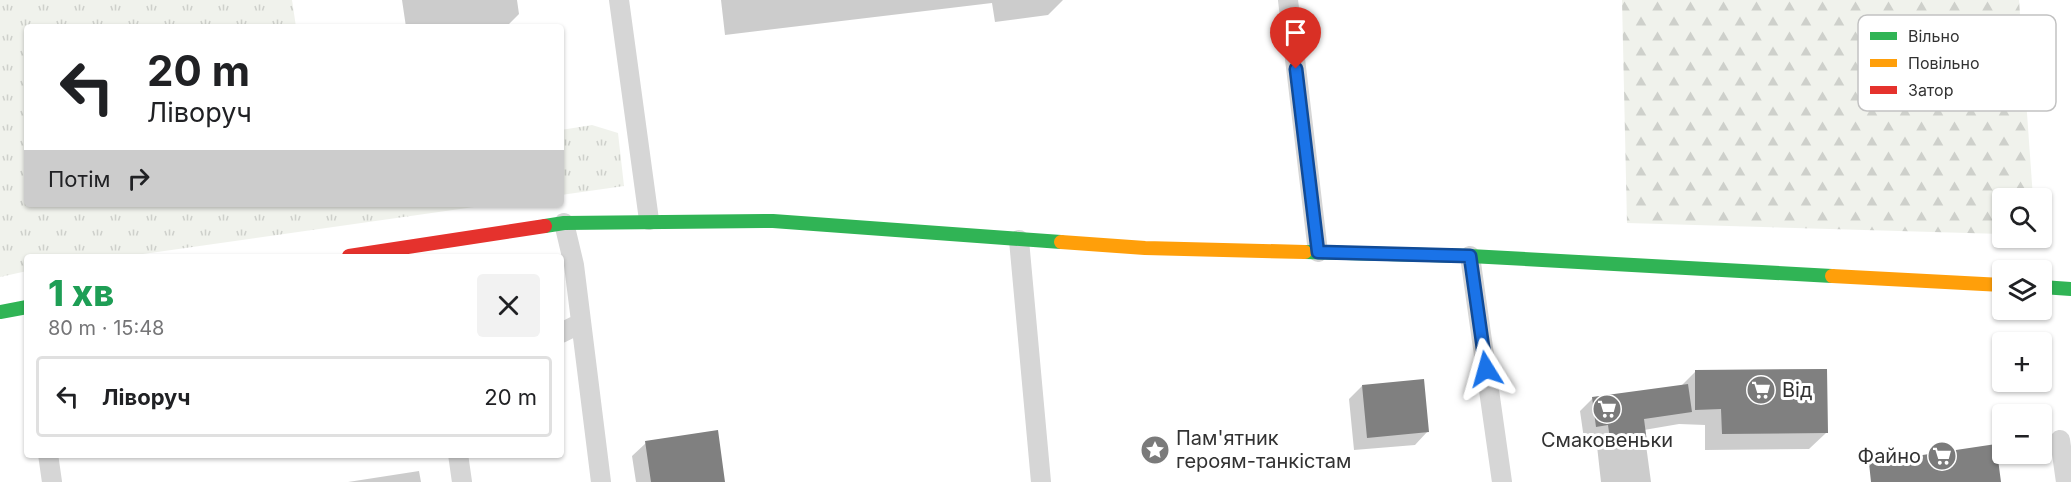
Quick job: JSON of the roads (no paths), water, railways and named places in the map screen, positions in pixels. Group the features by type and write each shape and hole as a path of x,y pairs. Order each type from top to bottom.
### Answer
{"street":[{"path":"362,254 564,223 649,220 773,221 1145,248 1470,256 1992,284"},
{"path":"2052,288 2071,289"},
{"path":"0,312 24,308"}],"lane":[{"path":"620,0 649,220"},
{"path":"1288,0 1318,252"},
{"path":"564,223 574,265 601,482"},
{"path":"1019,240 1041,482"},
{"path":"1470,256 1502,482"},
{"path":"564,332 581,323"},
{"path":"2060,440 2066,482"},
{"path":"49,458 52,482"},
{"path":"459,458 462,482"}],"place":[{"name":"Від","path":"1761,390"},
{"name":"Смаковеньки","path":"1607,409"},
{"name":"Пам'ятник героям-танкістам","path":"1155,450"},
{"name":"Файно","path":"1942,456"}]}
